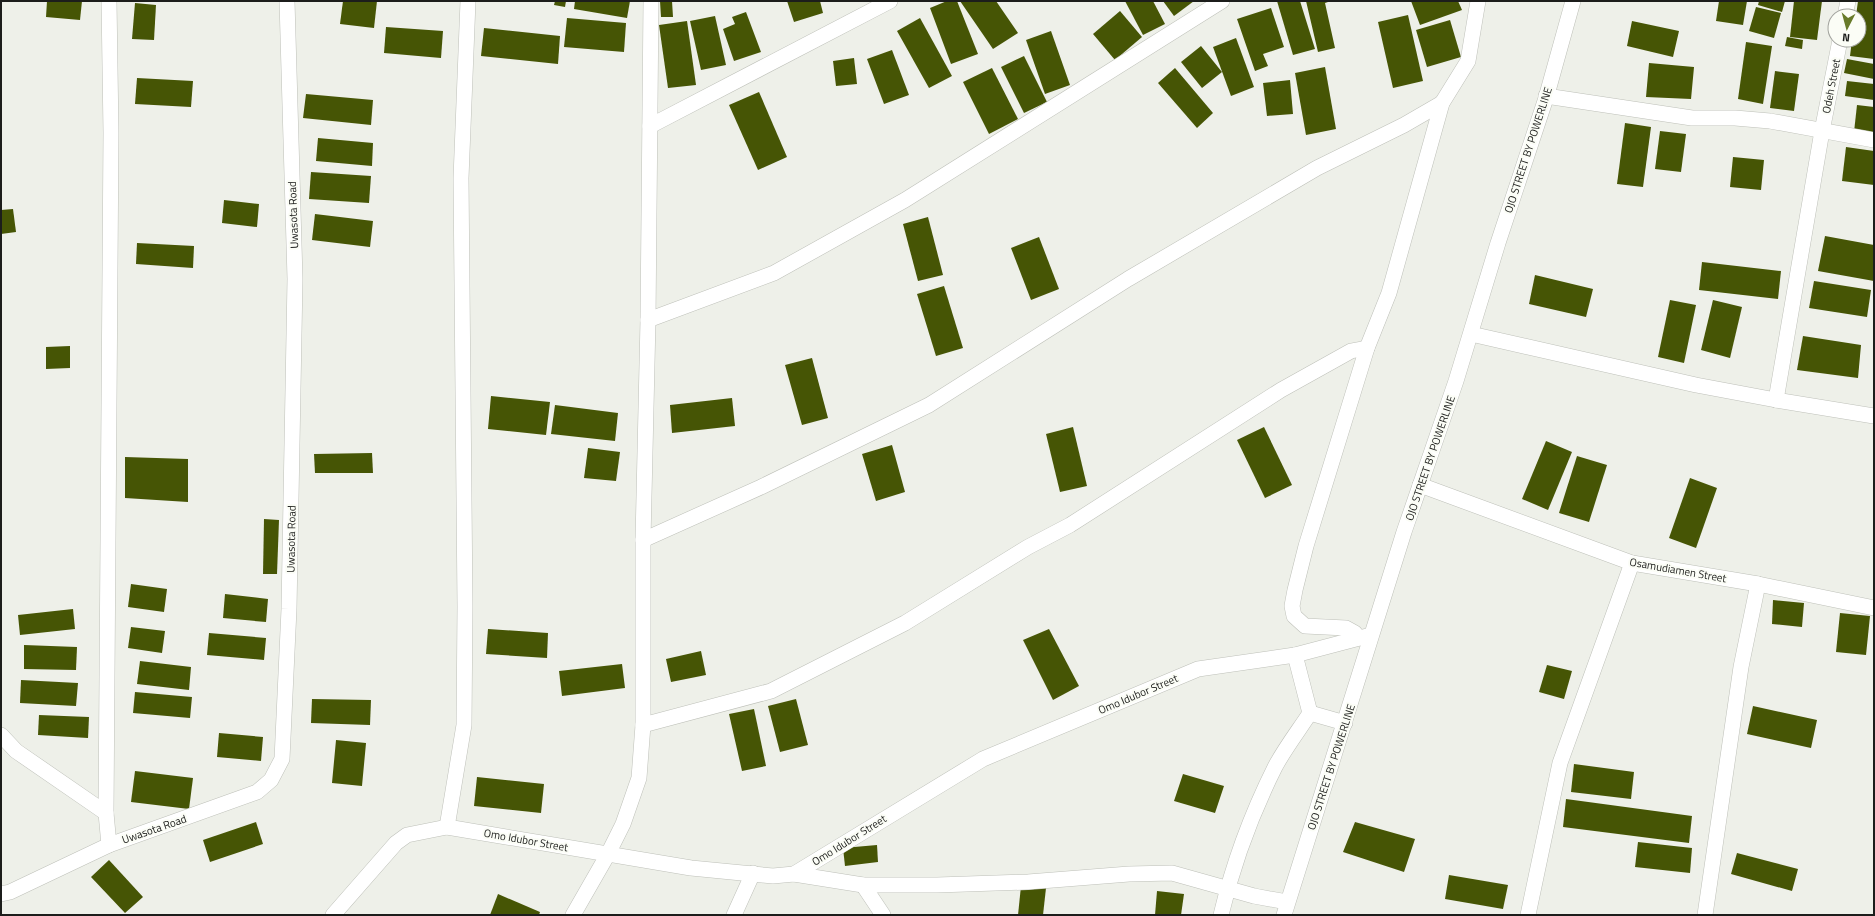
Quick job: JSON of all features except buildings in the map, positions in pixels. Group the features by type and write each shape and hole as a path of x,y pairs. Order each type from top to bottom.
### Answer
{"street":[{"path":"109,1 111,133 106,813 109,845"},
{"name":"Uwasota Road","path":"1,894 10,892 109,845 257,792 271,780 282,759 289,609 295,279 287,1"},
{"path":"447,827 464,725 465,591 461,178 468,1"},
{"path":"573,915 608,854 623,824 639,778 643,725 643,540 648,320 651,1"},
{"path":"650,126 890,1"},
{"path":"648,320 774,273 905,200 1222,1"},
{"path":"1365,637 1346,628 1305,626 1294,616 1292,606 1306,546 1367,348 1389,293 1442,103 1468,61 1478,1"},
{"name":"OJO STREET BY POWERLINE","path":"1286,909 1345,723 1365,637 1420,486 1471,334 1498,243 1546,96 1573,1"},
{"name":"Odeh Street","path":"1776,400 1822,131 1838,48"},
{"path":"1546,96 1692,118 1735,118 1770,121 1874,140"},
{"path":"643,540 761,487 929,405 1128,279 1189,243 1317,168 1404,125 1442,103"},
{"path":"1471,334 1696,385 1874,416"},
{"path":"643,725 771,691 905,623 1028,547 1070,525 1281,390 1351,351 1367,348"},
{"name":"Osamudiamen Street","path":"1420,486 1632,563 1758,584 1874,608"},
{"path":"1528,915 1560,763 1632,563"},
{"path":"1705,915 1741,667 1758,584"},
{"name":"Omo Idubor Street","path":"333,915 396,843 406,835 447,827 691,868 773,876 794,874 984,759 1198,669 1295,655 1365,637"},
{"path":"1221,915 1227,888 1250,826 1276,766 1310,713 1295,655"},
{"path":"1310,713 1345,723"},
{"path":"1,735 16,751 106,813"},
{"path":"734,915 753,873"},
{"path":"794,874 862,885 937,885 1013,883 1129,874 1172,873 1227,888 1286,909"},
{"path":"862,885 883,915"}]}
